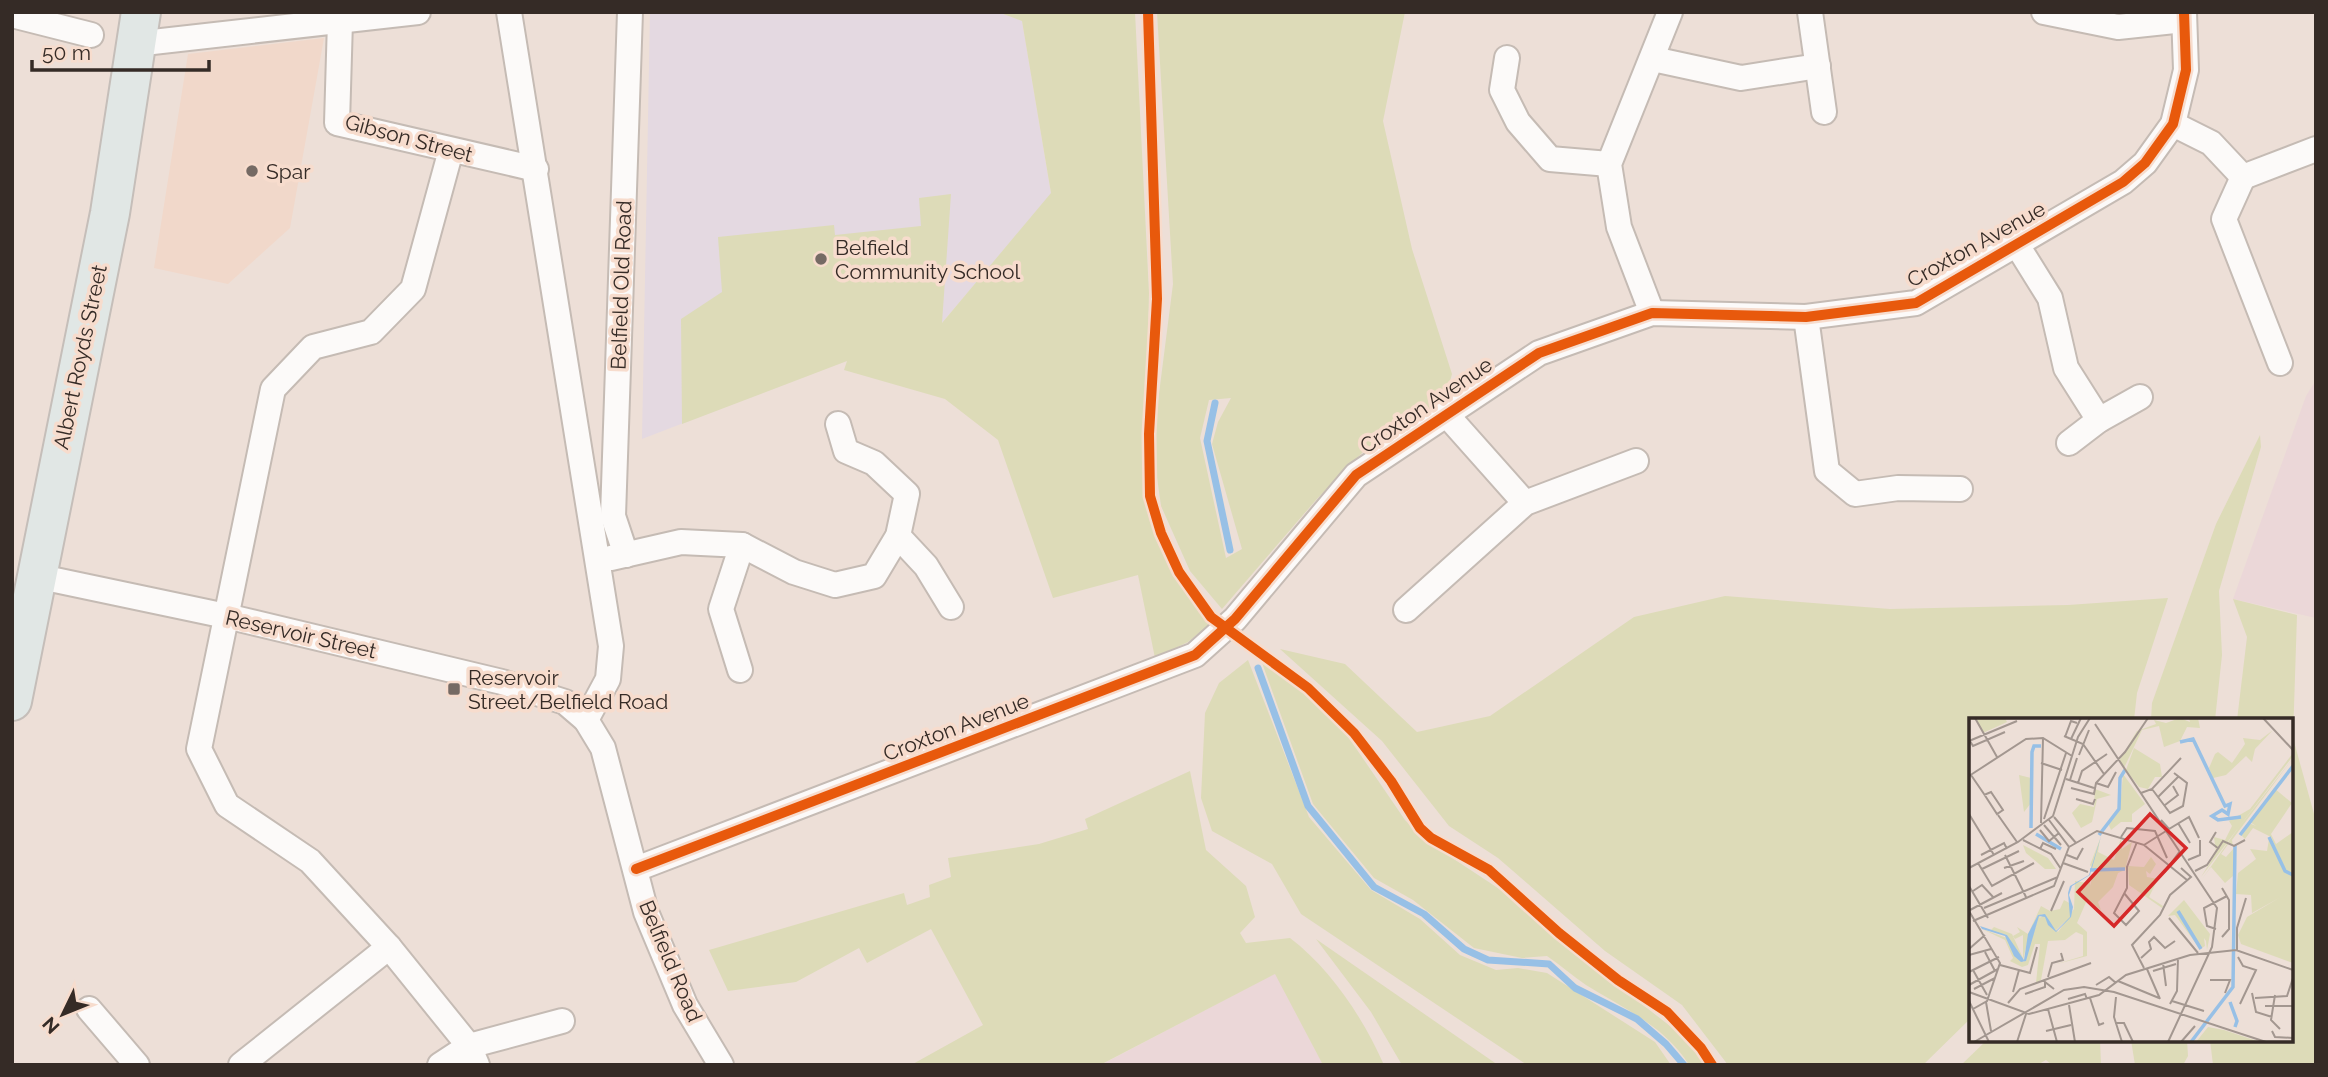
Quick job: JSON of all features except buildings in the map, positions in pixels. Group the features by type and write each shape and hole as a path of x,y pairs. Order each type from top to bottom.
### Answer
{"main road":[{"name":"Albert Royds Street","path":"12,701 110,213 138,28"}],"street":[{"path":"138,28 340,21 418,12"},
{"path":"509,12 611,646 608,679 586,719"},
{"name":"Belfield Old Road","path":"626,555 613,516 630,12"},
{"path":"1652,313 1619,227 1609,164 1670,12"},
{"path":"1810,12 1824,112"},
{"path":"2044,12 2118,27 2184,16"},
{"path":"12,15 91,35"},
{"name":"Croxton Avenue","path":"636,869 1195,654 1235,619 1356,475 1445,413 1539,353 1652,313 1806,317 1916,303 2123,181 2146,163 2173,124 2186,69 2184,16"},
{"name":"Gibson Street","path":"340,21 337,124 536,169"},
{"path":"1507,58 1502,90 1518,122 1550,159 1609,164"},
{"path":"1653,59 1741,78 1818,66"},
{"path":"2173,124 2211,142 2243,177"},
{"path":"2280,363 2224,219 2243,177 2316,149"},
{"path":"451,150 413,289 370,332 313,347 273,389 199,749 227,805 310,861 389,947 473,1055"},
{"path":"2017,245 2050,298 2066,368 2099,420"},
{"path":"1806,317 1827,471 1855,494 1898,488 1959,489"},
{"path":"2069,443 2099,420 2140,397"},
{"path":"1445,413 1525,503"},
{"path":"597,561 681,542 742,545 794,572 835,585 874,576 898,536 907,494 874,463 846,451 838,424"},
{"path":"1406,610 1525,503 1636,461"},
{"path":"898,536 926,566 951,607"},
{"path":"740,670 720,609 742,545"},
{"name":"Reservoir Street","path":"36,576 226,617 502,682 565,702"},
{"name":"Belfield Road","path":"565,702 586,719 603,748 646,912 685,1005 721,1065"},
{"path":"241,1065 389,947"},
{"path":"89,1009 137,1065"},
{"path":"440,1065 562,1021"}],"shaded area":[{"name":"Belfield Community School","path":"650,12 998,12 1022,21 1051,194 941,324 642,439"},
{"path":"998,12 1135,12 1149,293 1144,488 1150,522 1177,579 1211,623 1188,642 1155,658 1138,575 1053,598 998,440 945,399 844,370 847,361 682,424 681,319 722,292 718,237 834,225 835,235 921,226 919,198 951,194 942,323 1051,193 1022,21"},
{"path":"1157,12 1405,12 1383,121 1412,249 1452,374 1444,403 1363,452 1316,500 1222,609 1190,571 1161,506 1155,463 1155,425 1173,284","holes":["1231,398 1218,422 1212,444 1242,549 1226,558 1200,438 1209,400"]},
{"path":"324,38 290,228 228,284 154,268 188,54"},
{"path":"2316,380 2316,618 2233,599 2306,396"},
{"path":"2260,435 2261,447 2219,591 2222,655 2215,718 2151,718 2152,703 2216,524"},
{"path":"1725,596 1890,609 2068,605 2168,598 2137,693 2134,718 1969,718 1969,1020 1923,1065 1728,1065 1682,1005 1605,951 1498,858 1449,826 1382,741 1280,649 1345,664 1417,732 1490,716 1634,617"},
{"path":"2233,599 2297,615 2293,738 2293,718 2237,718 2247,637"},
{"path":"1248,660 1309,817 1371,890 1420,919 1460,955 1496,970 1518,968 1547,973 1655,1042 1671,1065 1527,1065 1301,914 1272,864 1212,831 1201,798 1205,713 1219,683"},
{"path":"1261,660 1304,690 1349,738 1405,820 1425,840 1513,898 1585,960 1692,1043 1707,1065 1689,1065 1656,1029 1586,985 1547,956 1522,958 1474,948 1413,900 1374,878 1313,804"},
{"path":"2293,738 2316,821 2316,1065 2213,1065 2210,1042 2293,1042"},
{"path":"1190,771 1206,850 1246,886 1255,917 1240,933 1246,943 1290,938 1305,950 1332,979 1356,1012 1384,1065 1323,1065 1275,974 1100,1065 911,1065 983,1025 931,929 867,963 859,948 796,982 728,991 709,950 904,893 907,905 930,897 929,885 951,877 948,858 1039,844 1088,829 1085,819"},
{"path":"1316,939 1498,1065 1402,1065 1371,1012"},
{"path":"1276,973 1323,1065 1101,1065"},
{"path":"1985,1042 2100,1042 2101,1065 2052,1065 2046,1060 2037,1065 1961,1065"},
{"path":"2131,1042 2187,1042 2188,1056 2183,1065 2135,1065"}],"waterway":[{"path":"1215,403 1207,441 1230,550"},
{"path":"1258,668 1308,806 1374,887 1424,914 1464,949 1488,960 1549,964 1575,988 1637,1019 1666,1044 1684,1065"}],"cycle path":[{"path":"1148,12 1157,299 1149,434 1150,496 1161,533 1179,572 1211,617 1308,688 1354,733 1391,781 1420,828 1431,838 1489,870 1559,933 1618,980 1667,1012 1701,1048 1712,1065"},
{"path":"636,869 1195,655 1235,619 1356,475 1539,353 1652,313 1806,317 1916,303 2123,182 2145,163 2173,124 2186,70 2184,12"}],"place":[{"name":"Spar","path":"252,171"},
{"name":"Belfield Community School","path":"821,259"},
{"name":"Reservoir Street/Belfield Road","path":"454,689"}]}
